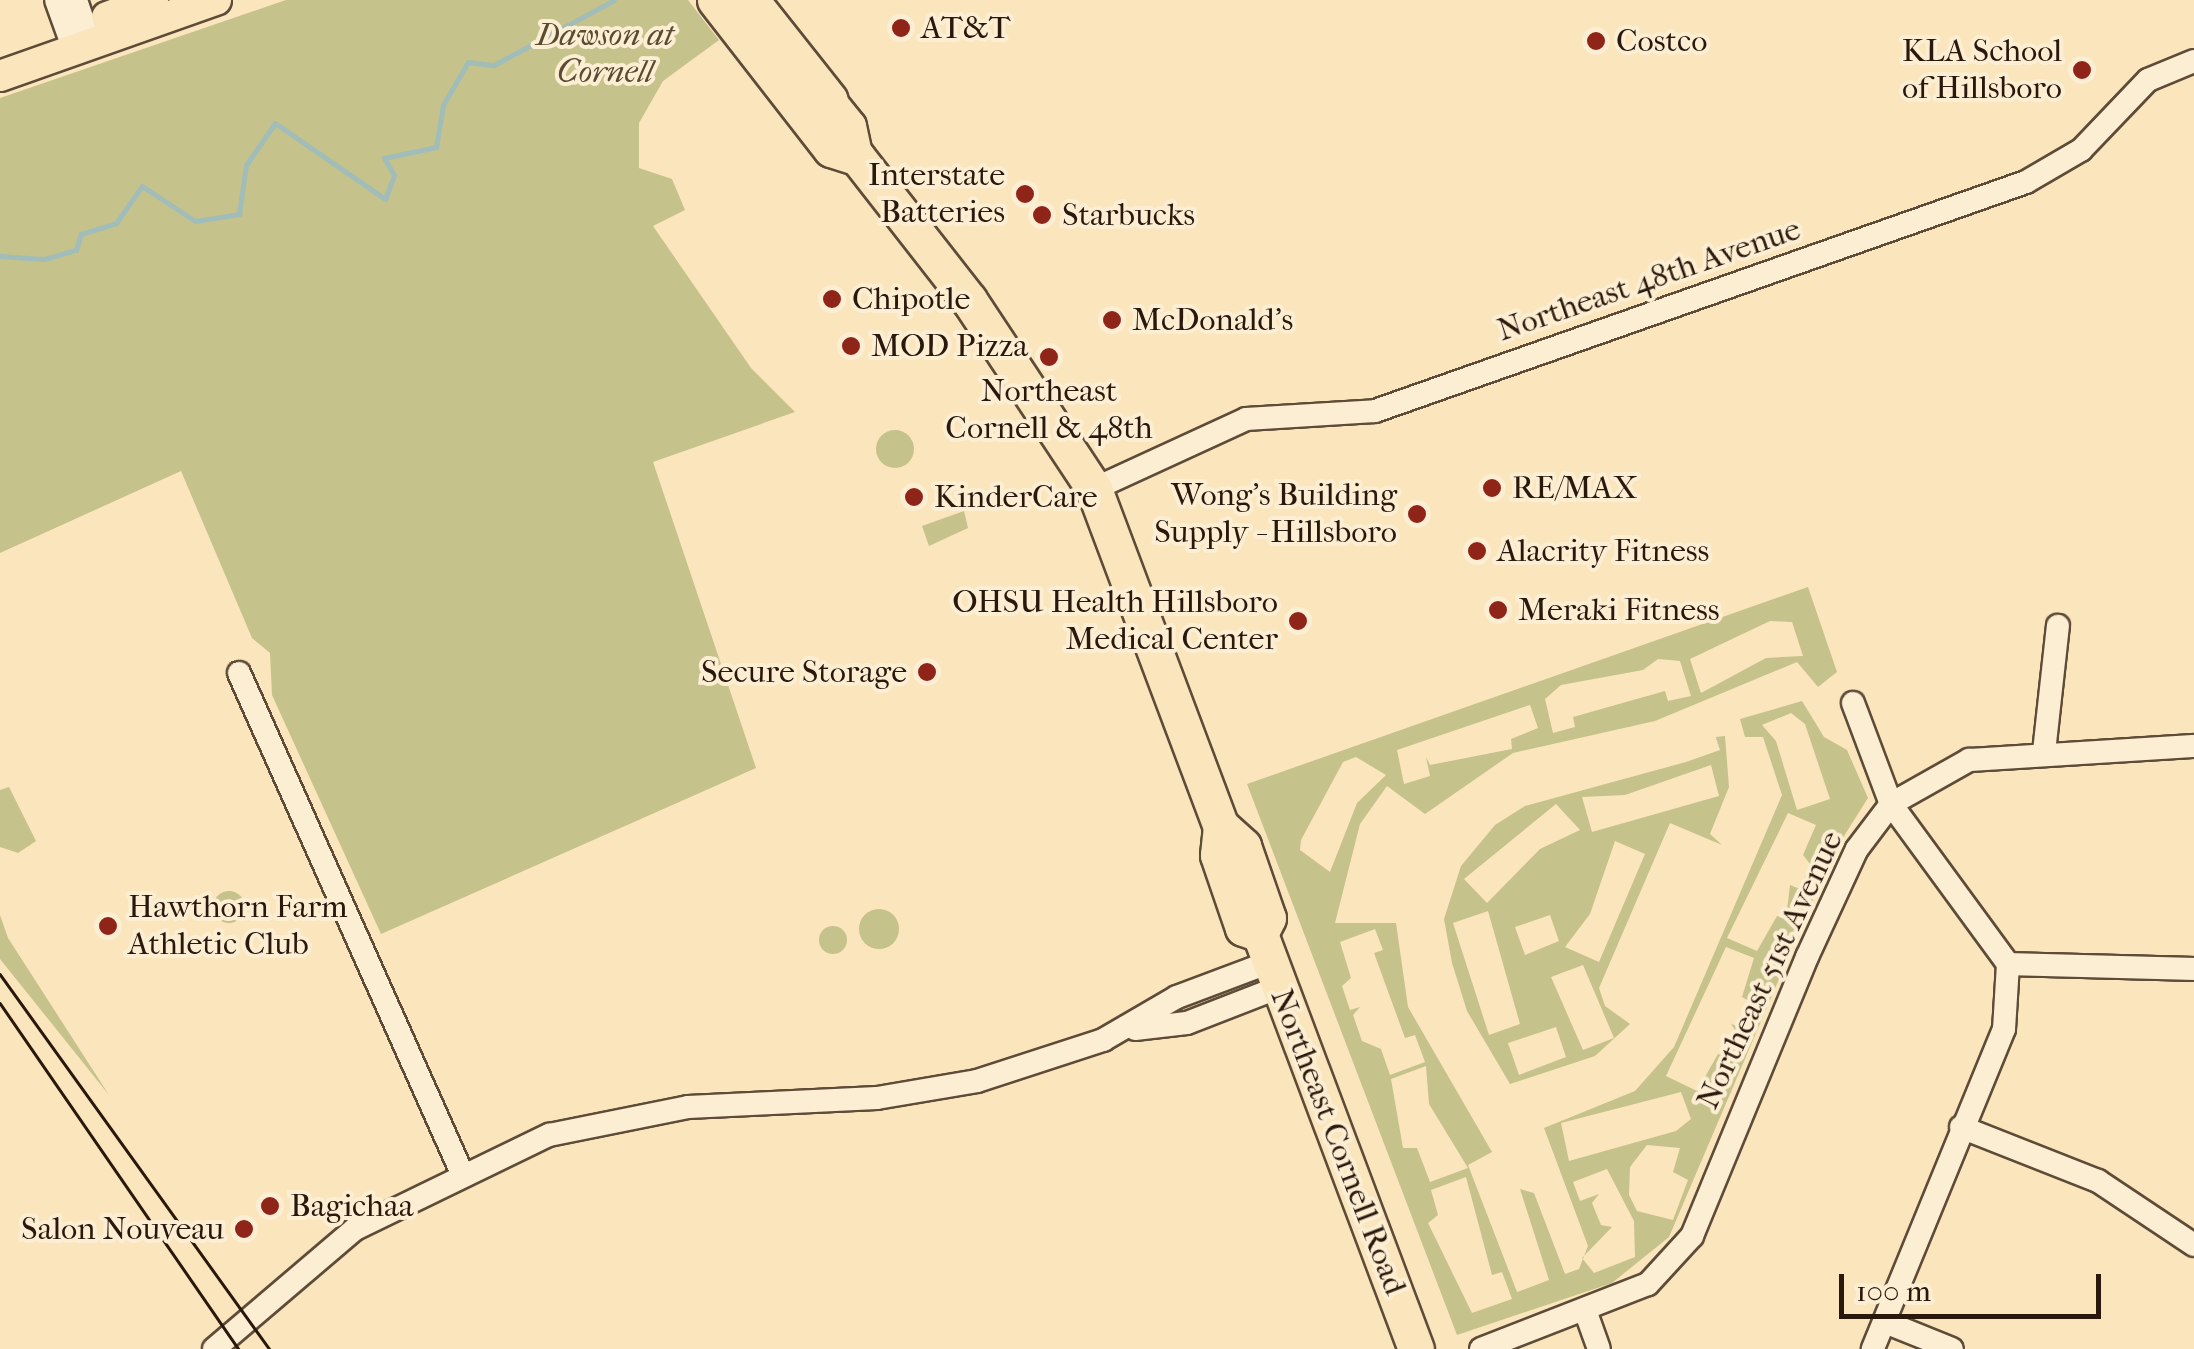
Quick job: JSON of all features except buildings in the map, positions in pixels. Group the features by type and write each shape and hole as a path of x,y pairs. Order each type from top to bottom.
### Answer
{"highway":[{"name":"Northeast Cornell Road","path":"715,0 831,149 858,158 1038,392 1094,489 1221,826 1218,855 1244,928 1270,961 1416,1349"},
{"name":"Northeast Cornell Road","path":"751,0 830,100"}],"main road":[{"path":"0,54 78,30 153,0"},
{"path":"0,76 78,30 216,0"},
{"name":"Northeast Cornell Road","path":"830,100 850,126 858,158"}],"street":[{"path":"56,0 78,30"},
{"name":"Northeast 48th Avenue","path":"1094,489 1246,419 1375,411 2026,182 2082,150 2148,80 2194,61"},
{"path":"2044,752 2058,626"},
{"path":"239,673 461,1171"},
{"path":"1852,703 1892,804 2008,964 2004,1029 1873,1349"},
{"name":"Northeast 51st Avenue","path":"1481,1349 1648,1284 1692,1236 1815,939 1857,849 1892,804 1969,760 2044,752 2094,758 2194,746"},
{"path":"214,1349 325,1249 461,1171 549,1136 656,1112 947,1088 1127,1030 1187,1023 1270,961"},
{"path":"2008,964 2194,969"},
{"path":"1961,1127 2098,1181 2193,1241"},
{"path":"1585,1310 1599,1349"},
{"path":"1885,1322 1952,1349"}],"green space":[{"name":"Dawson at Cornell","path":"286,0 688,0 719,40 663,81 639,123 639,168 672,179 685,210 653,226 751,368 795,412 653,462 756,768 381,934 272,695 270,653 252,638 181,471 0,553 0,98"},
{"path":"895,430 908,436 914,449 908,462 895,468 882,462 876,449 882,436"},
{"path":"964,511 968,528 929,546 922,526"},
{"path":"1808,587 1837,672 1818,687 1797,662 1655,721 1513,753 1425,814 1387,786 1360,824 1335,923 1396,923 1408,1007 1492,1152 1468,1165 1517,1292 1549,1280 1520,1189 1534,1193 1565,1274 1579,1269 1583,1259 1594,1273 1635,1257 1634,1221 1607,1169 1573,1182 1580,1201 1599,1194 1592,1203 1601,1225 1612,1227 1584,1256 1588,1246 1544,1128 1635,1091 1674,1047 1782,795 1763,737 1745,737 1740,719 1802,701 1824,737 1847,750 1868,798 1832,855 1669,1237 1612,1283 1457,1335 1247,784","holes":["1770,621 1792,622 1803,656 1766,658 1701,693 1690,659","1658,659 1680,661 1691,696 1668,701 1665,691 1573,717 1575,727 1553,733 1545,699 1561,685 1643,670","1530,705 1538,728 1511,739 1512,749 1430,765 1426,757 1430,776 1404,784 1397,750","1791,713 1805,724 1830,799 1797,810 1776,741 1762,725","1356,757 1386,775 1357,803 1330,872 1300,850 1301,840 1343,762","1788,813 1816,825 1803,855 1810,864 1800,889 1790,885 1786,919 1777,916 1757,951 1727,938","1375,929 1383,950 1374,953 1405,1038 1415,1035 1425,1062 1390,1075 1381,1049 1362,1041 1353,1015 1360,1007 1350,1010 1342,986 1351,978 1340,942","1726,947 1754,958 1742,997 1751,1002 1740,1027 1731,1024 1737,1033 1727,1057 1718,1054 1697,1091 1666,1076","1426,1066 1429,1104 1468,1168 1430,1182 1417,1148 1403,1148 1391,1079","1681,1092 1691,1119 1676,1131 1569,1161 1561,1123","1647,1145 1680,1148 1673,1172 1688,1180 1673,1220 1637,1211 1629,1195 1630,1167","1466,1177 1492,1275 1502,1272 1512,1299 1472,1313 1428,1223 1438,1215 1431,1190"]},
{"path":"1725,736 1729,787 1710,834 1722,845 1670,823 1599,988 1605,1006 1630,1024 1595,1056 1510,1084 1467,1011 1452,963 1444,919 1461,866 1495,825 1525,806 1720,750 1716,737","holes":["1711,765 1719,796 1592,832 1582,797 1625,795","1556,804 1580,830 1540,849 1487,903 1464,879","1615,841 1645,854 1599,962 1565,947 1590,914","1488,911 1520,1024 1489,1035 1453,923","1550,915 1559,941 1525,955 1515,927","1583,965 1614,1038 1583,1050 1551,977","1556,1027 1566,1057 1519,1075 1508,1043"]},
{"path":"9,787 36,841 18,853 0,847 0,790"},
{"path":"229,891 240,896 245,907 240,918 229,923 218,918 213,907 218,896"},
{"path":"879,909 893,915 899,929 893,943 879,949 865,943 859,929 865,915"},
{"path":"0,915 8,938 109,1095 0,959"},
{"path":"833,926 843,930 847,940 843,950 833,954 823,950 819,940 823,930"}],"waterway":[{"path":"0,256 44,259 76,250 81,234 116,223 142,186 195,221 239,214 246,165 275,123 385,199 394,175 384,158 436,147 443,105 468,62 494,65 614,0"}],"tram line":[{"path":"0,974 269,1349"},
{"path":"0,1003 239,1349"}],"place":[{"name":"AT&T","path":"901,28"},
{"name":"Costco","path":"1596,41"},
{"name":"KLA School of Hillsboro","path":"2082,70"},
{"name":"Interstate Batteries","path":"1025,194"},
{"name":"Starbucks","path":"1042,215"},
{"name":"Chipotle","path":"832,299"},
{"name":"McDonald's","path":"1112,320"},
{"name":"MOD Pizza","path":"851,346"},
{"name":"Northeast Cornell & 48th","path":"1049,357"},
{"name":"RE/MAX","path":"1492,488"},
{"name":"KinderCare","path":"914,497"},
{"name":"Wong's Building Supply - Hillsboro","path":"1417,514"},
{"name":"Alacrity Fitness","path":"1477,551"},
{"name":"Meraki Fitness","path":"1498,610"},
{"name":"OHSU Health Hillsboro Medical Center","path":"1298,621"},
{"name":"Secure Storage","path":"927,672"},
{"name":"Hawthorn Farm Athletic Club","path":"108,926"},
{"name":"Bagichaa","path":"270,1206"},
{"name":"Salon Nouveau","path":"244,1229"}]}
